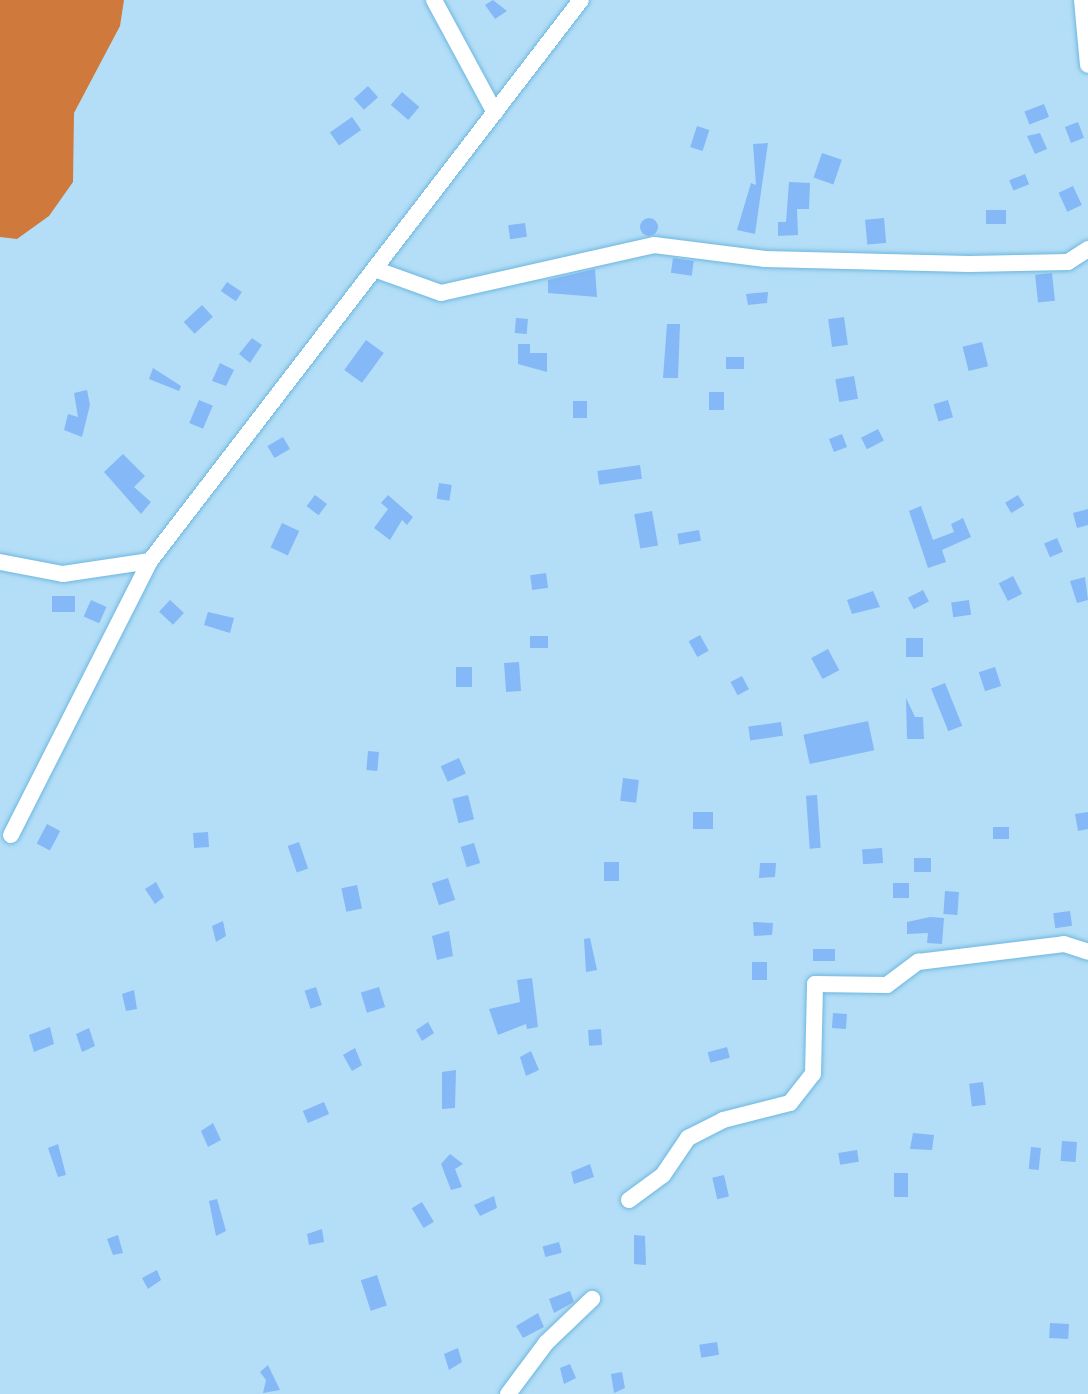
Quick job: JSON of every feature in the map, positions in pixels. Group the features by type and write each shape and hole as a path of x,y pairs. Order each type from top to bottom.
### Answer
{"street":[{"path":"434,0 495,113"},
{"path":"11,835 150,561 377,270 581,0"},
{"path":"1082,0 1088,65"},
{"path":"377,270 441,293 654,245 765,259 969,264 1068,262 1088,249"},
{"path":"0,562 63,574 150,561"},
{"path":"629,1200 663,1175 688,1138 723,1120 790,1103 813,1074 815,984 887,985 918,962 1064,944 1088,952"},
{"path":"508,1394 546,1343 592,1299"}],"shaded area":[{"path":"0,0 124,0 120,26 74,113 73,182 49,216 17,239 0,237"}],"building":[{"path":"493,0 507,11 495,19 485,5"},
{"path":"368,86 378,97 364,110 354,99"},
{"path":"402,92 419,107 408,120 391,105"},
{"path":"1044,104 1049,117 1029,125 1024,112"},
{"path":"352,117 361,130 339,146 330,132"},
{"path":"1078,122 1084,138 1071,143 1065,127"},
{"path":"697,126 709,130 703,151 690,147"},
{"path":"1040,133 1047,149 1035,154 1027,136"},
{"path":"768,143 755,234 737,230 751,183 756,185 753,144"},
{"path":"822,153 842,160 833,184 814,178"},
{"path":"1025,174 1029,184 1013,191 1009,180"},
{"path":"789,182 810,183 809,209 797,209 798,235 778,236 778,222 786,222"},
{"path":"1073,186 1082,205 1067,212 1058,193"},
{"path":"986,210 1006,210 1006,224 986,224"},
{"path":"645,218 653,218 658,223 656,234 645,236 640,231 640,223"},
{"path":"884,218 886,243 867,245 865,220"},
{"path":"525,223 527,237 510,239 508,225"},
{"path":"673,258 694,261 692,276 671,273"},
{"path":"595,269 597,297 548,293 548,280"},
{"path":"1052,273 1055,301 1038,303 1035,275"},
{"path":"227,282 242,292 236,301 221,291"},
{"path":"768,292 767,303 748,305 746,294"},
{"path":"202,305 213,317 195,334 184,322"},
{"path":"844,317 848,345 832,347 828,319"},
{"path":"516,318 528,319 527,334 515,333"},
{"path":"667,324 680,324 678,378 663,378"},
{"path":"252,338 262,345 250,363 239,354"},
{"path":"366,340 384,353 362,383 344,370"},
{"path":"982,342 988,366 969,371 963,347"},
{"path":"518,344 530,344 530,353 547,353 547,372 518,364"},
{"path":"726,357 744,357 744,369 726,369"},
{"path":"220,363 234,370 226,386 212,381"},
{"path":"153,368 181,386 179,391 149,379"},
{"path":"854,376 858,399 839,402 835,379"},
{"path":"87,390 90,405 82,437 64,430 68,414 78,417 74,393"},
{"path":"709,392 724,392 724,410 709,410"},
{"path":"199,400 213,406 203,429 189,423"},
{"path":"948,400 953,417 939,421 934,404"},
{"path":"573,401 587,401 587,418 573,418"},
{"path":"878,429 884,441 867,449 861,438"},
{"path":"842,434 847,447 834,452 829,439"},
{"path":"283,437 290,449 274,458 267,446"},
{"path":"123,454 145,476 134,487 151,502 141,514 104,472"},
{"path":"640,465 642,479 599,485 597,471"},
{"path":"439,483 452,485 449,501 436,499"},
{"path":"315,495 327,504 319,515 307,506"},
{"path":"388,495 413,517 407,525 402,520 390,540 374,528 388,509 381,503"},
{"path":"1018,495 1024,505 1011,513 1005,503"},
{"path":"921,506 933,540 954,532 951,524 963,518 971,537 942,550 946,562 928,568 909,511"},
{"path":"1088,509 1088,525 1077,528 1073,513"},
{"path":"652,511 658,545 640,549 634,514"},
{"path":"282,523 299,531 288,556 271,547"},
{"path":"699,530 701,541 679,545 677,534"},
{"path":"1057,538 1063,552 1050,557 1044,543"},
{"path":"546,573 548,588 532,590 530,575"},
{"path":"1013,576 1022,594 1008,601 999,583"},
{"path":"1085,577 1088,600 1077,603 1070,581"},
{"path":"923,590 929,602 914,609 908,598"},
{"path":"873,591 880,607 852,614 847,600"},
{"path":"52,596 75,596 75,612 52,612"},
{"path":"91,600 107,607 99,623 84,616"},
{"path":"170,600 184,613 173,625 159,612"},
{"path":"969,600 971,615 953,617 951,603"},
{"path":"208,612 234,618 230,633 204,625"},
{"path":"700,635 709,651 697,657 689,641"},
{"path":"530,636 548,636 548,648 530,648"},
{"path":"906,638 923,638 923,657 906,657"},
{"path":"828,649 839,670 822,679 811,658"},
{"path":"519,662 521,691 506,692 504,663"},
{"path":"456,667 472,667 472,687 456,687"},
{"path":"995,667 1001,686 985,691 979,672"},
{"path":"742,676 749,689 738,695 731,682"},
{"path":"945,683 962,726 948,731 931,689"},
{"path":"906,698 915,717 923,717 924,739 907,739"},
{"path":"868,721 874,750 810,764 803,735"},
{"path":"781,722 783,736 750,740 748,727"},
{"path":"368,751 379,752 377,771 366,770"},
{"path":"459,758 466,774 448,782 441,766"},
{"path":"623,778 639,780 636,803 620,801"},
{"path":"468,795 474,819 459,823 452,799"},
{"path":"817,795 821,848 810,849 806,796"},
{"path":"693,812 713,812 713,829 693,829"},
{"path":"1088,812 1088,829 1078,831 1075,814"},
{"path":"47,824 60,831 50,850 37,843"},
{"path":"993,827 1009,827 1009,839 993,839"},
{"path":"208,832 209,847 194,848 193,833"},
{"path":"299,842 308,868 297,872 288,846"},
{"path":"474,843 480,863 467,867 461,847"},
{"path":"882,848 883,863 863,864 862,849"},
{"path":"914,858 931,858 931,872 914,872"},
{"path":"604,862 619,862 619,881 604,881"},
{"path":"760,863 776,863 775,877 759,878"},
{"path":"448,878 455,900 439,905 432,883"},
{"path":"156,882 164,897 155,904 145,889"},
{"path":"893,883 909,883 909,898 893,898"},
{"path":"357,885 362,908 346,912 341,888"},
{"path":"945,891 959,892 957,915 943,914"},
{"path":"1070,911 1072,926 1055,928 1053,913"},
{"path":"930,917 944,918 942,944 927,943 928,933 907,934 907,922"},
{"path":"223,921 226,936 216,942 212,926"},
{"path":"753,922 773,923 772,935 754,936"},
{"path":"449,931 453,956 437,960 432,936"},
{"path":"590,938 597,970 586,972 584,939"},
{"path":"813,949 835,949 835,961 813,961"},
{"path":"752,962 767,962 767,980 752,980"},
{"path":"532,978 538,1027 527,1029 526,1024 498,1035 489,1009 520,1002 517,980"},
{"path":"316,987 322,1005 310,1009 305,991"},
{"path":"379,987 385,1007 367,1013 361,993"},
{"path":"134,990 137,1009 126,1011 122,994"},
{"path":"833,1013 847,1014 846,1029 832,1028"},
{"path":"428,1022 434,1033 422,1041 416,1030"},
{"path":"50,1027 54,1044 34,1052 29,1035"},
{"path":"89,1028 95,1046 82,1052 76,1034"},
{"path":"601,1029 602,1045 589,1046 588,1030"},
{"path":"727,1047 730,1058 711,1063 708,1052"},
{"path":"355,1048 362,1065 352,1071 343,1055"},
{"path":"531,1051 539,1070 526,1076 520,1057"},
{"path":"456,1070 455,1108 442,1109 442,1072"},
{"path":"983,1082 986,1105 972,1107 969,1084"},
{"path":"324,1102 329,1114 308,1123 303,1111"},
{"path":"213,1123 221,1140 208,1147 201,1131"},
{"path":"913,1133 934,1135 932,1150 910,1149"},
{"path":"1062,1141 1077,1142 1076,1162 1061,1161"},
{"path":"58,1144 66,1175 58,1177 48,1148"},
{"path":"1031,1147 1041,1148 1039,1170 1029,1169"},
{"path":"857,1150 859,1162 840,1165 838,1153"},
{"path":"450,1154 463,1164 455,1169 462,1187 451,1190 441,1164"},
{"path":"590,1164 594,1177 574,1184 571,1172"},
{"path":"894,1173 908,1173 908,1197 894,1197"},
{"path":"724,1175 729,1196 717,1199 712,1178"},
{"path":"494,1196 497,1208 480,1216 474,1205"},
{"path":"217,1199 226,1231 216,1236 209,1201"},
{"path":"422,1202 434,1222 424,1228 412,1208"},
{"path":"322,1229 324,1242 309,1245 307,1234"},
{"path":"118,1235 123,1253 113,1255 107,1239"},
{"path":"634,1235 645,1236 646,1265 634,1264"},
{"path":"559,1242 562,1253 545,1257 543,1246"},
{"path":"157,1270 161,1280 148,1289 142,1278"},
{"path":"377,1275 387,1305 371,1311 361,1280"},
{"path":"570,1291 574,1302 554,1313 549,1299"},
{"path":"538,1313 544,1327 523,1338 516,1326"},
{"path":"1050,1323 1069,1324 1068,1339 1049,1338"},
{"path":"717,1342 719,1355 701,1358 699,1345"},
{"path":"458,1348 462,1362 449,1370 444,1354"},
{"path":"570,1364 576,1378 564,1384 560,1368"},
{"path":"268,1365 280,1390 263,1393 266,1380 260,1372"},
{"path":"622,1372 625,1388 614,1393 611,1374"}]}
